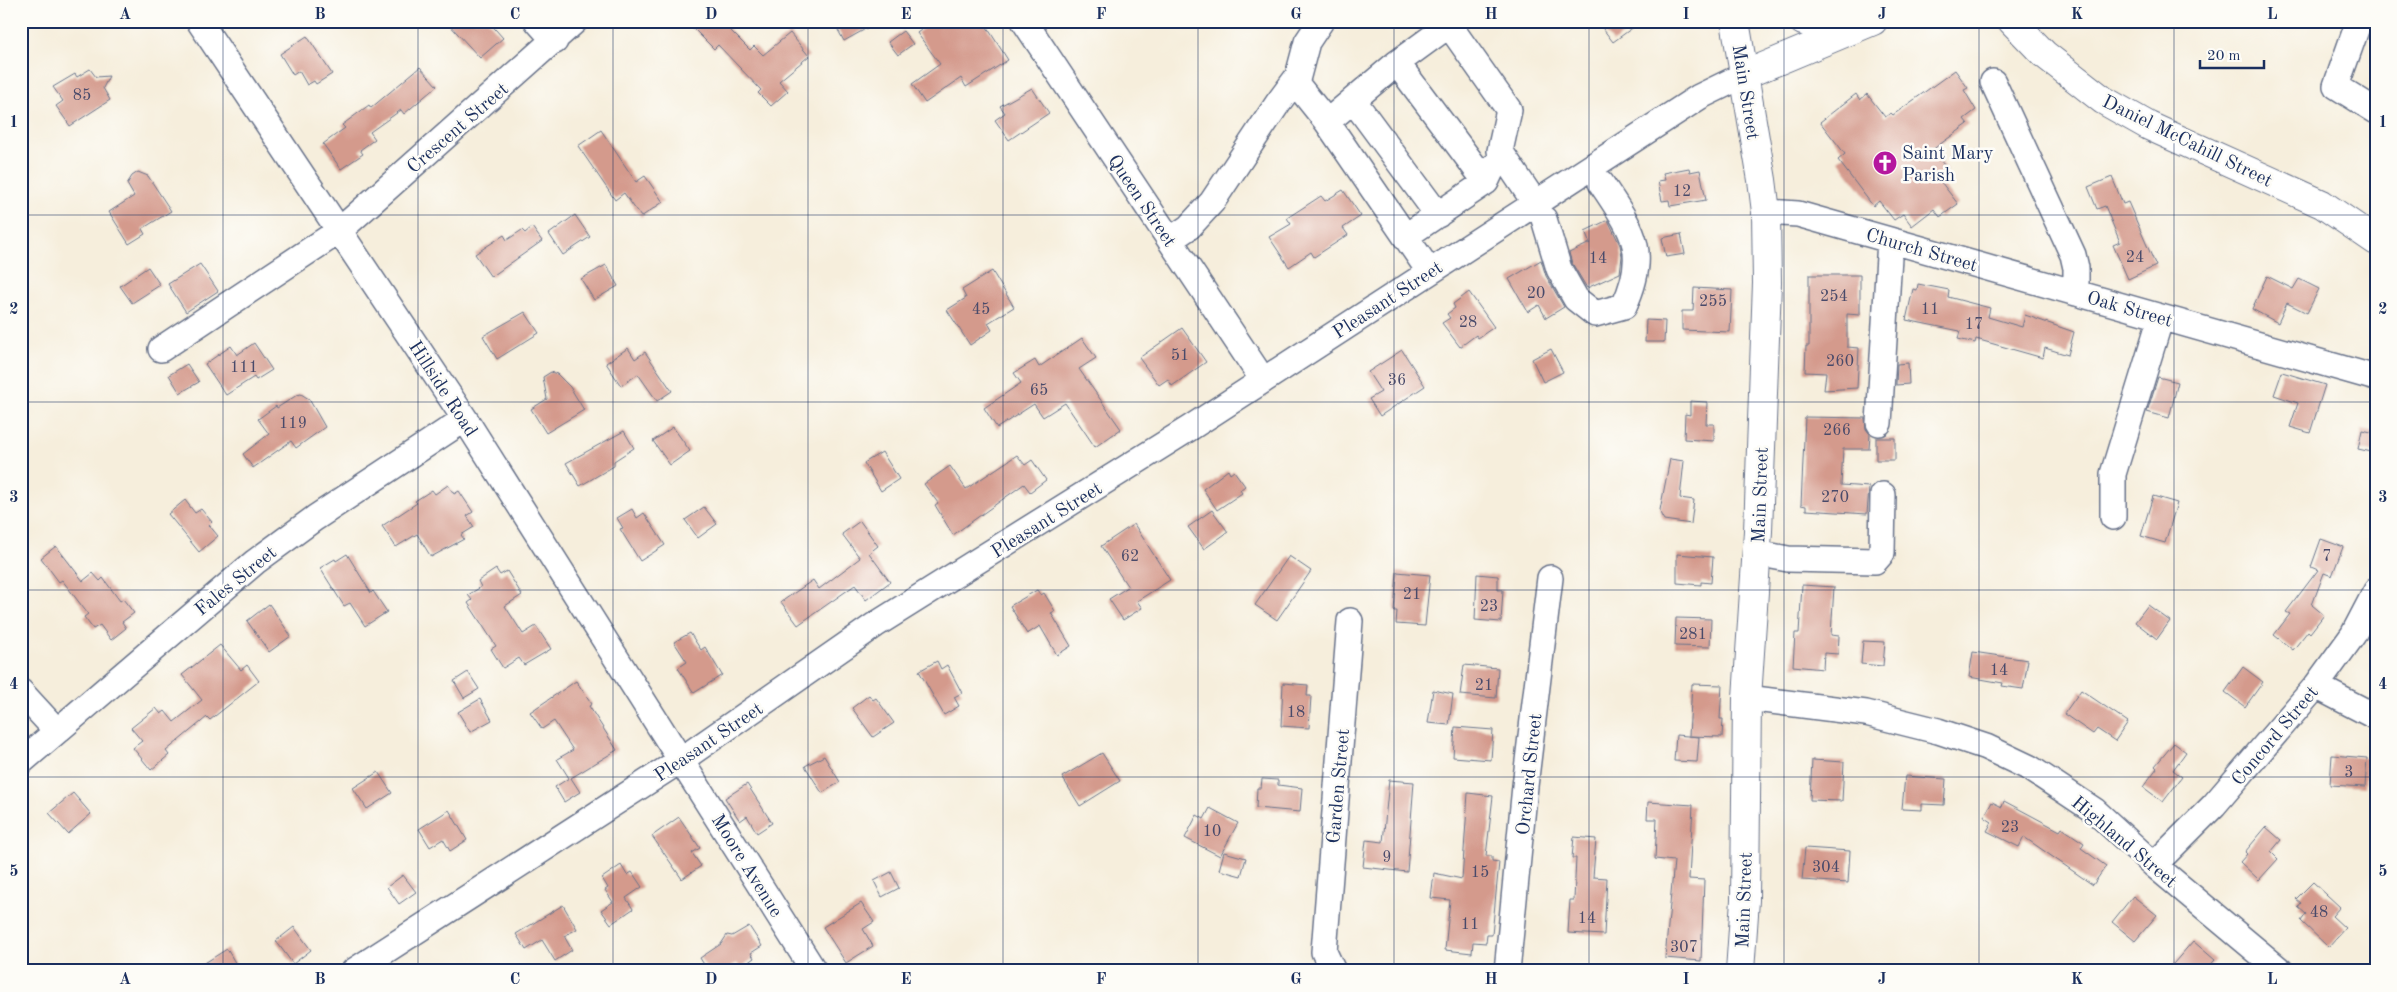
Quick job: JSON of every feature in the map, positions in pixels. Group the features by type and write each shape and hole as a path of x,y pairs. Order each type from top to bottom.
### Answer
{"main road":[{"name":"Main Street","path":"1735,21 1766,212 1767,283 1748,698 1745,900 1740,971"},
{"path":"1803,21 1863,26"},
{"name":"Daniel McCahill Street","path":"2012,21 2044,54 2103,100 2149,126 2322,204 2376,242"},
{"path":"1744,75 1863,26"}],"street":[{"name":"Hillside Road","path":"199,21 465,419 681,760"},
{"path":"537,21 555,41"},
{"name":"Crescent Street","path":"161,349 339,231 555,41 575,21"},
{"name":"Queen Street","path":"1024,21 1263,380"},
{"path":"1170,240 1189,227 1208,208 1278,103 1295,82 1301,71 1307,42 1321,21"},
{"path":"2359,21 2336,86 2376,111"},
{"path":"2368,21 2376,26"},
{"path":"1327,122 1397,63 1449,25 1509,110 1500,151 1486,182 1406,236"},
{"path":"1397,63 1486,182"},
{"name":"Pleasant Street","path":"354,971 681,760 875,625 1039,524 1429,271 1540,211 1699,97 1744,75"},
{"path":"1295,82 1327,122 1429,271"},
{"name":"Oak Street","path":"1993,82 2073,255 2076,268 2076,293 2376,378"},
{"path":"1353,100 1438,216"},
{"path":"1500,151 1540,211 1559,269 1576,299 1595,314 1624,306 1635,282 1638,261 1632,234 1601,183"},
{"name":"Church Street","path":"1766,212 1798,214 2076,293"},
{"path":"1879,424 1890,240"},
{"path":"2112,517 2113,474 2161,317"},
{"name":"Fales Street","path":"21,762 56,730 255,562 315,518 465,419"},
{"path":"1756,553 1788,559 1875,562 1882,553 1883,495"},
{"name":"Orchard Street","path":"1507,971 1550,578"},
{"name":"Concord Street","path":"2154,865 2214,805 2316,686 2353,635 2376,591"},
{"name":"Garden Street","path":"1328,961 1350,621"},
{"path":"2316,686 2376,718"},
{"path":"21,692 56,730"},
{"name":"Highland Street","path":"1748,698 1866,713 1938,730 1986,747 2030,768 2095,810 2154,865 2281,971"},
{"name":"Moore Avenue","path":"681,760 814,971"}],"building":[{"path":"446,21 488,21 503,38 480,58"},
{"path":"686,21 721,21 750,50 754,46 763,55 790,33 809,56 779,81 788,91 771,106 758,93 761,90 718,45 714,49"},
{"path":"833,21 880,21 844,41"},
{"path":"933,21 983,21 1008,60 966,87 961,78 925,103 912,84 940,64 917,33"},
{"path":"1597,21 1642,21 1613,42"},
{"path":"903,31 913,44 898,55 888,42"},
{"path":"307,36 332,74 316,84 314,81 307,85 299,71 293,75 280,54"},
{"path":"420,67 437,86 404,114 401,110 370,132 375,139 360,150 363,154 341,169 323,144 345,128 342,125 369,105 371,108"},
{"path":"90,69 96,77 109,76 103,88 110,100 70,126 56,106 63,101 53,87 75,74 77,77"},
{"name":"Saint Mary Parish","path":"1955,70 1968,88 1964,90 1976,110 1964,119 1968,124 1932,150 1948,170 1938,178 1958,204 1940,217 1934,209 1912,226 1903,214 1894,220 1879,201 1873,206 1838,160 1845,154 1820,122 1856,94 1860,100 1867,94 1885,117 1891,113 1893,115"},
{"path":"1032,88 1049,113 1009,140 995,120 1005,113 1000,106"},
{"path":"601,130 636,182 645,176 663,202 641,217 624,193 615,200 578,146"},
{"path":"1689,168 1690,172 1700,170 1706,200 1670,206 1669,200 1662,201 1658,181 1665,180 1663,173"},
{"path":"138,172 148,176 171,211 142,229 145,234 129,244 109,212 134,196 127,184 132,176"},
{"path":"2112,177 2123,204 2128,202 2156,266 2128,279 2113,245 2120,242 2105,206 2097,209 2088,187"},
{"path":"1343,190 1361,216 1343,228 1348,235 1314,257 1311,252 1289,267 1269,237 1291,224 1287,218 1321,196 1325,201"},
{"path":"575,215 590,237 563,255 549,234"},
{"path":"1608,220 1620,245 1622,256 1620,273 1587,288 1572,263 1569,253 1590,243 1585,231"},
{"path":"532,227 542,241 491,277 475,254 504,235 507,240 522,230 525,233"},
{"path":"1681,234 1685,254 1666,257 1662,238"},
{"path":"1541,260 1546,276 1564,307 1546,318 1539,305 1528,312 1509,279"},
{"path":"200,264 218,291 186,312 168,284"},
{"path":"606,265 618,286 594,300 581,279"},
{"path":"148,267 160,285 132,303 120,286"},
{"path":"992,271 1014,307 988,323 992,330 970,345 947,310 966,298 962,290"},
{"path":"1809,275 1860,275 1860,315 1847,314 1847,347 1859,348 1857,388 1824,390 1826,373 1805,372 1806,346 1809,346"},
{"path":"2267,276 2293,289 2299,279 2319,289 2307,313 2287,303 2278,323 2252,309"},
{"path":"1918,284 1949,290 1948,297 1990,308 1988,317 2022,327 2025,315 2074,332 2068,355 2045,348 2043,358 1976,339 1975,343 1958,339 1960,331 1906,320 1913,289 1917,290"},
{"path":"1694,288 1732,290 1730,332 1682,330 1682,311 1693,311"},
{"path":"1469,292 1494,327 1478,338 1476,335 1460,347 1442,323 1450,318 1447,314 1455,308 1453,304"},
{"path":"525,312 539,333 497,359 483,336"},
{"path":"1646,320 1665,321 1664,342 1645,342"},
{"path":"1182,328 1206,362 1172,386 1168,379 1159,385 1139,358"},
{"path":"1082,338 1096,358 1079,369 1121,429 1095,447 1065,403 1043,417 1034,404 997,428 984,408 1021,383 1014,373 1035,360 1039,367"},
{"path":"254,343 272,370 256,380 254,377 226,395 205,364 231,346 237,355"},
{"path":"628,348 635,359 645,352 672,391 657,401 638,374 621,386 606,363"},
{"path":"1551,349 1563,372 1543,382 1532,359"},
{"path":"1402,350 1425,386 1380,416 1369,399 1381,392 1368,372"},
{"path":"1908,363 1909,384 1896,385 1897,364"},
{"path":"187,364 199,382 180,393 169,375"},
{"path":"551,372 557,374 570,387 584,410 546,433 531,409 547,399 543,377"},
{"path":"2282,372 2325,385 2310,433 2290,427 2298,403 2274,395"},
{"path":"2158,377 2178,382 2169,418 2147,412"},
{"path":"301,394 309,399 325,427 296,448 291,441 253,468 243,454 269,434 258,419 276,406 277,408"},
{"path":"1690,401 1707,402 1706,424 1714,424 1714,441 1684,439 1685,414 1690,415"},
{"path":"1805,417 1865,418 1866,429 1870,434 1869,449 1843,449 1841,485 1869,487 1867,514 1806,510 1806,506 1801,505"},
{"path":"673,427 690,451 670,465 653,441"},
{"path":"2362,430 2376,433 2376,453 2358,449"},
{"path":"624,431 634,448 614,461 614,466 580,486 566,463"},
{"path":"1876,438 1895,438 1895,460 1876,460"},
{"path":"882,452 899,479 881,491 864,463"},
{"path":"1017,455 1025,465 1032,460 1046,480 1030,492 1024,484 953,535 935,505 938,503 924,484 950,466 966,489"},
{"path":"1670,459 1684,461 1680,498 1694,500 1691,524 1664,520 1661,515 1660,510"},
{"path":"1228,470 1230,474 1234,471 1245,486 1240,490 1242,493 1217,510 1203,489"},
{"path":"448,485 454,494 459,491 473,512 467,516 474,527 461,535 464,539 431,557 417,534 396,547 382,526 417,503 415,501 432,490 435,494"},
{"path":"2153,496 2177,503 2165,543 2141,536"},
{"path":"185,500 195,513 201,509 212,522 209,525 218,536 199,552 168,514"},
{"path":"704,507 717,524 698,538 685,520"},
{"path":"632,509 637,518 644,513 665,545 640,561 620,529 623,528 617,518"},
{"path":"1212,510 1228,532 1204,549 1188,527"},
{"path":"860,521 878,546 869,553 890,582 866,600 855,585 798,625 781,602 813,580 819,589 860,558 842,534"},
{"path":"1134,524 1170,580 1137,601 1142,608 1123,620 1109,599 1128,587 1101,546"},
{"path":"2321,539 2343,547 2332,576 2324,573 2312,605 2324,615 2293,650 2274,635 2290,614 2286,612 2318,570 2311,567"},
{"path":"56,546 83,581 93,573 100,581 103,578 120,601 123,599 134,613 122,622 126,628 111,640 100,625 93,629 84,617 88,614 62,580 59,582 41,558"},
{"path":"347,554 371,593 373,591 387,612 365,626 350,603 344,606 320,568"},
{"path":"1677,554 1713,557 1711,583 1701,582 1701,585 1677,583"},
{"path":"1289,556 1311,571 1277,620 1255,605"},
{"path":"496,569 500,575 507,571 522,595 505,606 523,634 536,626 551,649 524,665 519,658 503,668 491,649 496,646 468,603 472,600 468,595 481,587 478,581"},
{"path":"1397,572 1430,575 1425,626 1396,624 1397,611 1394,611"},
{"path":"1477,574 1498,576 1498,590 1503,590 1501,622 1475,620"},
{"path":"1802,585 1834,587 1831,635 1839,636 1838,654 1824,653 1823,669 1793,666 1795,633 1799,633"},
{"path":"1037,590 1041,595 1044,593 1055,611 1051,613 1071,646 1057,655 1040,626 1027,634 1010,606"},
{"path":"269,604 291,636 269,652 247,621"},
{"path":"2148,605 2170,621 2157,639 2135,622"},
{"path":"1676,618 1711,619 1710,647 1675,646"},
{"path":"690,633 701,650 705,647 722,675 694,693 678,668 687,662 674,642"},
{"path":"1863,641 1885,642 1883,666 1861,664"},
{"path":"220,645 241,670 247,665 259,681 210,720 207,717 166,751 169,755 151,770 133,748 142,741 131,728 156,708 161,714 165,711 174,722 202,700 182,675"},
{"path":"1973,652 2028,660 2023,689 2002,686 2003,683 1969,677"},
{"path":"937,661 941,669 947,665 962,693 954,697 959,706 944,715 919,671"},
{"path":"1464,665 1498,668 1496,698 1460,695"},
{"path":"2243,667 2263,682 2245,707 2225,692"},
{"path":"468,672 479,689 464,698 454,681"},
{"path":"576,681 592,704 589,706 617,750 571,778 580,792 564,802 555,787 569,778 557,759 573,750 554,721 542,729 530,712"},
{"path":"1283,683 1308,685 1307,696 1311,696 1309,728 1281,726"},
{"path":"1692,684 1722,685 1720,719 1723,719 1722,737 1689,736"},
{"path":"1433,690 1453,694 1449,725 1428,723"},
{"path":"2081,690 2128,722 2115,741 2097,729 2093,734 2064,714"},
{"path":"869,695 873,700 876,698 894,723 873,737 852,708"},
{"path":"480,699 492,720 470,732 458,712"},
{"path":"1455,727 1493,730 1491,760 1453,757"},
{"path":"1676,735 1699,737 1697,762 1674,761"},
{"path":"2174,743 2186,752 2173,770 2182,777 2163,802 2143,787 2157,768 2155,766"},
{"path":"1102,753 1120,781 1080,806 1062,777"},
{"path":"2332,755 2367,758 2365,787 2330,785"},
{"path":"824,756 840,782 822,793 805,766"},
{"path":"1812,760 1844,762 1842,801 1810,800"},
{"path":"378,772 392,793 367,809 353,788"},
{"path":"1905,776 1946,779 1944,805 1922,804 1922,810 1902,809"},
{"path":"1262,779 1278,780 1278,785 1302,788 1300,812 1256,808 1257,788 1261,788"},
{"path":"1389,780 1414,782 1407,872 1363,867 1366,840 1383,842"},
{"path":"747,784 772,823 757,833 747,816 740,821 725,798"},
{"path":"73,793 91,814 68,834 49,813"},
{"path":"1468,793 1493,796 1486,856 1492,856 1492,861 1499,862 1492,935 1487,935 1486,943 1473,942 1472,953 1445,950 1450,900 1431,898 1434,873 1462,879"},
{"path":"2004,801 2060,831 2062,828 2084,843 2081,848 2106,866 2093,885 2024,837 2019,847 1987,831 1992,822 1984,817 1992,802 2002,807"},
{"path":"1648,802 1693,805 1689,879 1704,880 1701,961 1665,958 1674,861 1655,859 1657,819 1647,819"},
{"path":"1210,808 1238,823 1220,856 1185,838 1197,815 1204,819"},
{"path":"449,810 467,840 450,851 443,839 430,847 419,829"},
{"path":"679,817 700,848 692,853 701,866 682,879 652,836"},
{"path":"2266,827 2281,840 2271,852 2278,859 2259,880 2240,862 2247,854 2245,852"},
{"path":"1574,837 1596,839 1593,877 1607,878 1604,935 1568,933 1570,900 1574,900 1576,858 1572,858"},
{"path":"1805,848 1850,851 1848,883 1802,880"},
{"path":"1224,852 1246,858 1241,876 1219,870"},
{"path":"621,865 627,875 632,872 642,887 626,898 633,909 611,924 601,910 613,902 605,890 608,888 602,878"},
{"path":"891,872 899,888 882,897 874,881"},
{"path":"403,875 416,892 399,904 387,887"},
{"path":"2313,882 2340,907 2332,916 2345,928 2328,947 2301,921 2306,914 2298,907 2301,903 2296,899"},
{"path":"2133,896 2157,915 2135,941 2112,922"},
{"path":"861,903 874,922 863,929 873,946 846,963 823,927"},
{"path":"563,905 577,929 564,936 572,950 555,961 542,940 526,950 516,934"},
{"path":"749,926 762,946 751,953 754,958 740,968 737,963 725,971 708,971 700,958 721,944 727,935 732,936"},
{"path":"294,927 311,950 293,964 276,941"},
{"path":"2193,941 2215,960 2205,971 2167,971"},
{"path":"227,949 240,971 192,971"}],"place":[{"name":"Saint Mary Parish","path":"1885,163"}]}
